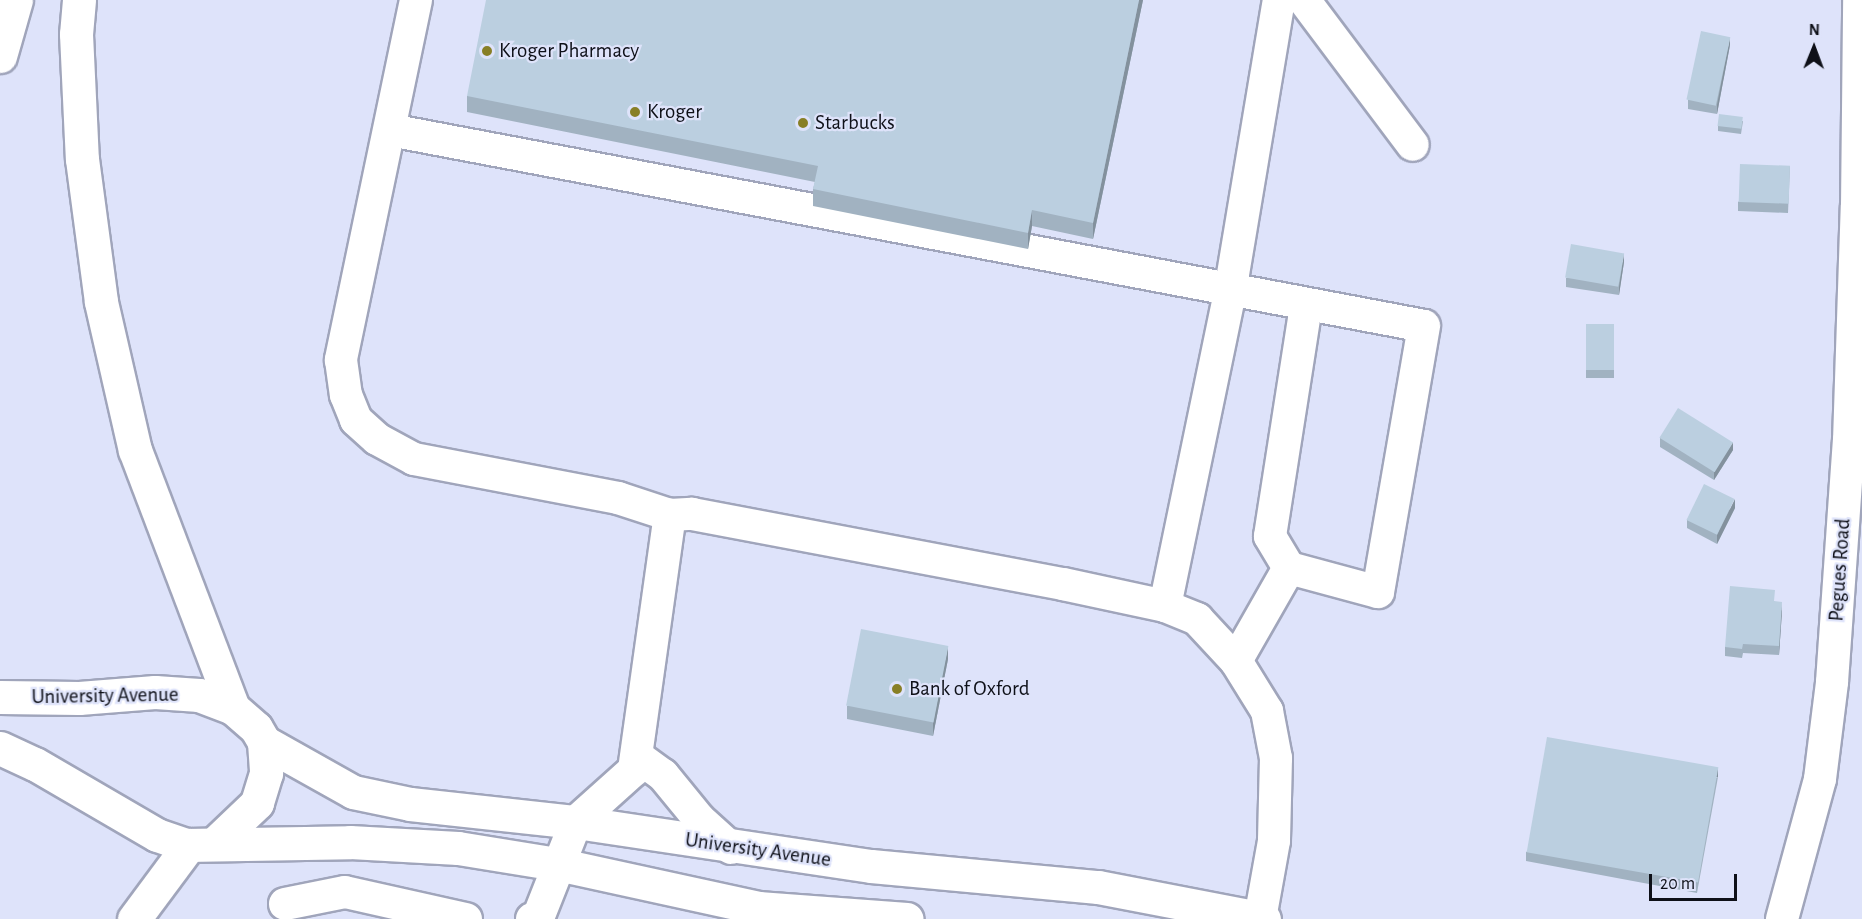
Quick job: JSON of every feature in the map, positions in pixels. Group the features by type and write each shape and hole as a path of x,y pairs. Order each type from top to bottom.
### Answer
{"main road":[{"path":"0,56 16,0"},
{"path":"80,0 76,34 82,159 101,302 135,450 233,708"},
{"name":"University Avenue","path":"0,697 79,698 155,692 199,695 233,708 256,729 264,742 353,792 410,804 576,822 731,848 871,866 1098,887 1261,919"},
{"path":"134,919 203,843 237,826 256,803 266,773 264,742"},
{"path":"0,748 35,764 157,835 203,843 350,842 458,848 557,864 758,908 907,919"}],"street":[{"path":"416,0 341,360 346,395 356,420 405,457 618,498 670,515 692,514 745,523 1165,606 1197,619 1236,662 1267,711 1276,758 1274,841 1261,919"},
{"path":"1165,606 1230,292 1279,0"},
{"path":"1304,0 1413,145"},
{"name":"Pegues Road","path":"1782,919 1820,779 1832,682 1855,438 1859,0"},
{"path":"390,130 1230,292 1306,305 1424,326 1378,592 1289,568 1270,536 1306,305"},
{"path":"532,919 538,918 557,864 576,822 634,770 638,757 670,515"},
{"path":"1236,662 1289,568"},
{"path":"638,757 663,775 699,819 731,848"},
{"path":"285,904 345,892 466,919"}],"building":[{"path":"486,0 1139,0 1093,223 1032,210 1028,233 813,189 818,166 467,96"},
{"path":"1701,31 1730,37 1716,106 1686,99"},
{"path":"1719,114 1743,117 1741,129 1718,126"},
{"path":"1740,164 1790,166 1789,204 1739,202"},
{"path":"1571,244 1624,253 1618,287 1565,277"},
{"path":"1586,324 1614,324 1614,370 1586,370"},
{"path":"1678,408 1733,442 1715,472 1659,438"},
{"path":"1704,484 1735,499 1717,535 1686,520"},
{"path":"1730,586 1775,590 1774,601 1782,602 1779,646 1743,644 1742,649 1725,647"},
{"name":"Bank of Oxford","path":"861,629 948,646 933,723 846,706"},
{"path":"1547,737 1718,767 1698,882 1527,852"}],"place":[{"name":"Kroger Pharmacy","path":"487,51"},
{"name":"Kroger","path":"635,112"},
{"name":"Starbucks","path":"803,123"},
{"name":"Bank of Oxford","path":"897,689"}]}
